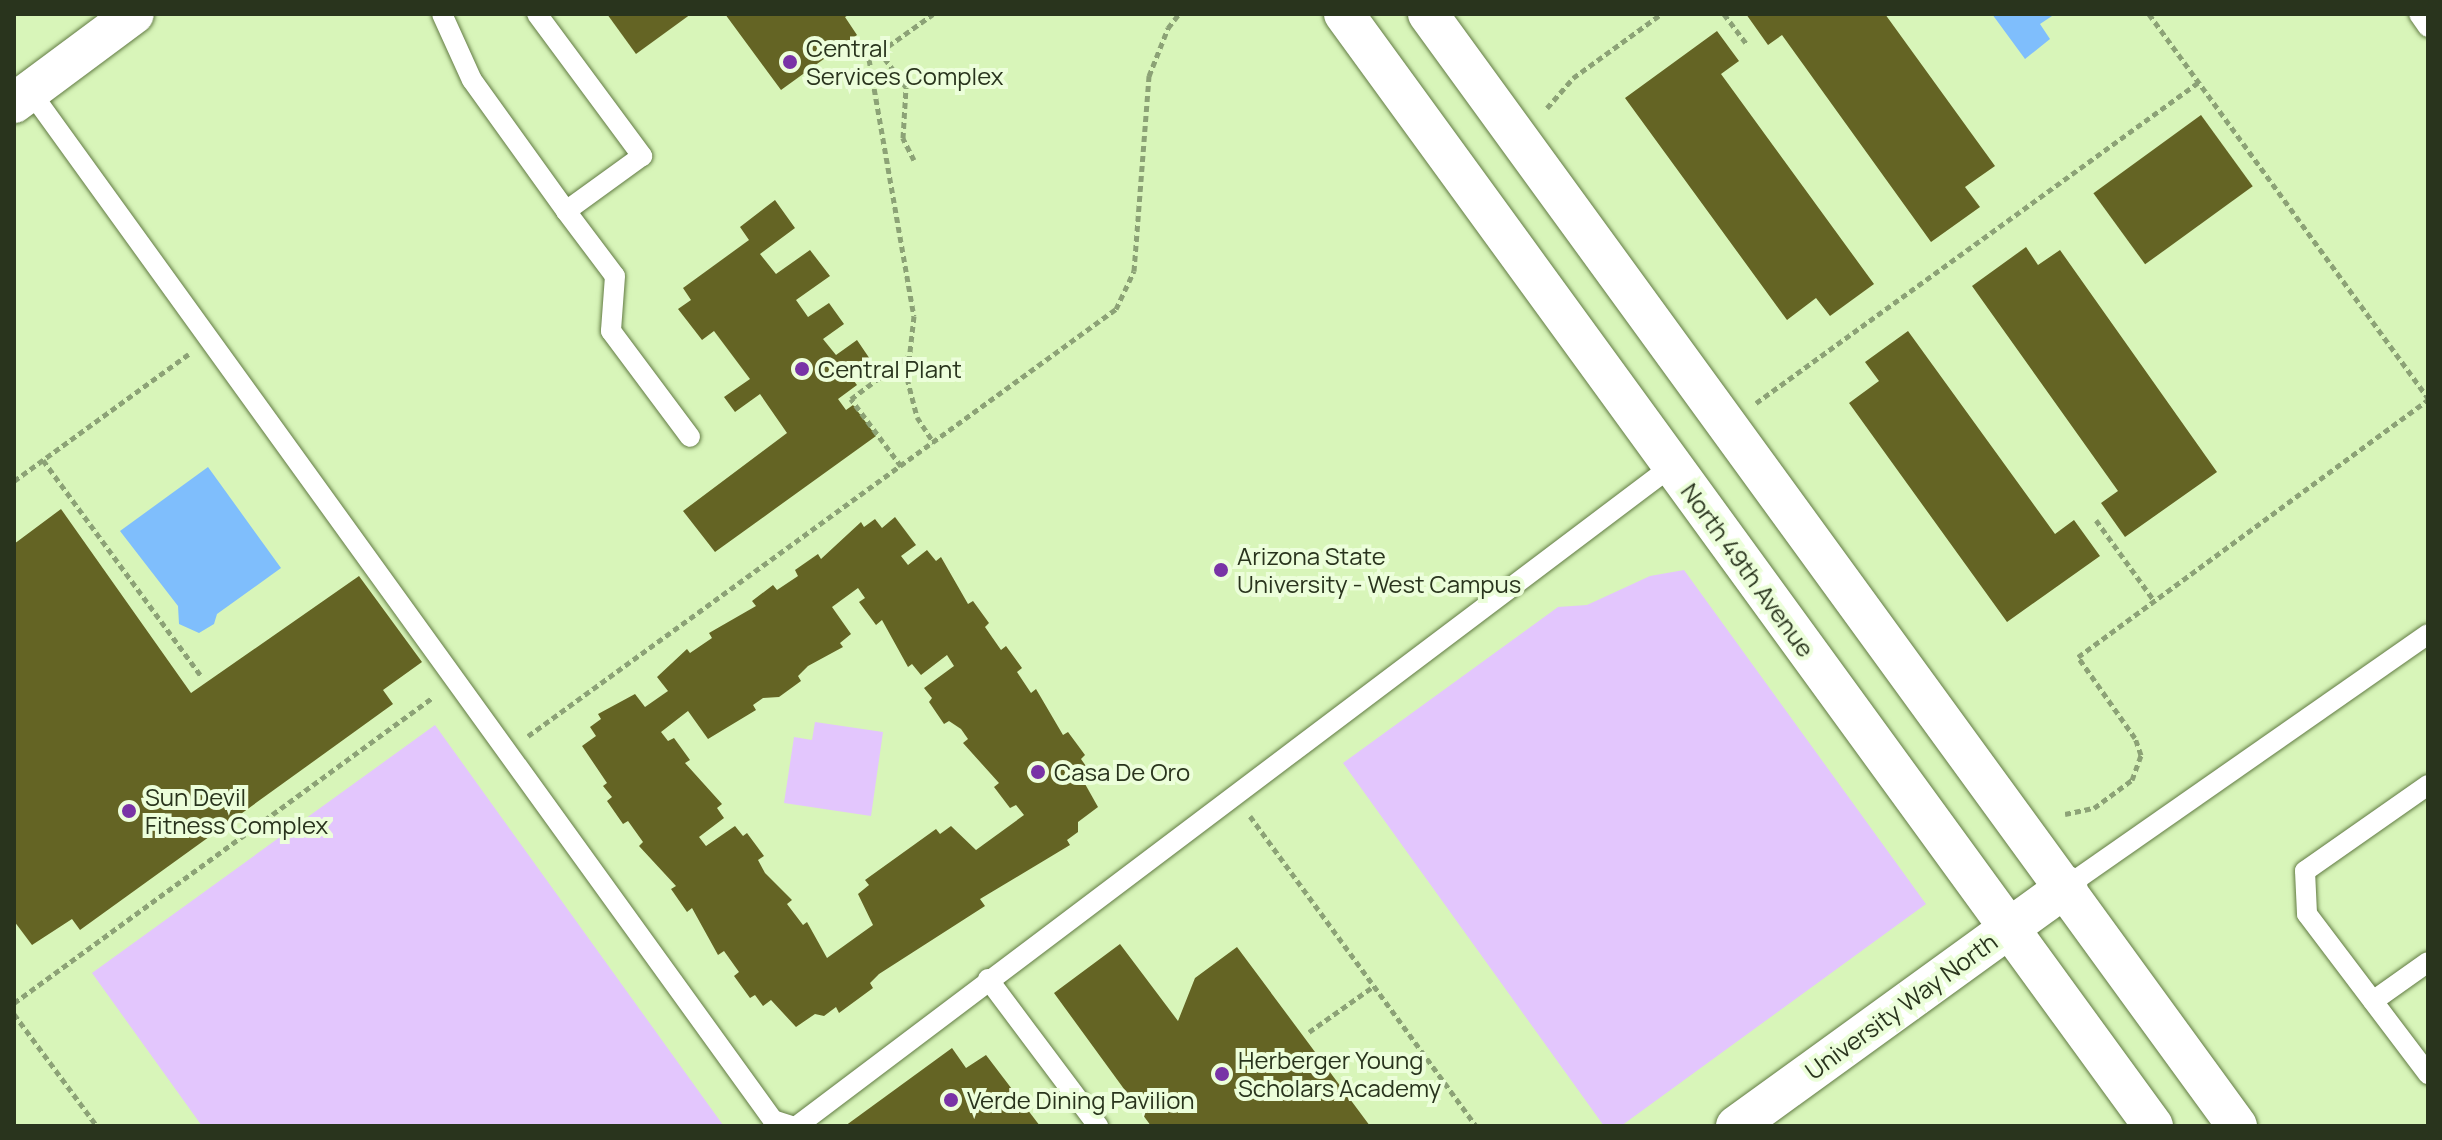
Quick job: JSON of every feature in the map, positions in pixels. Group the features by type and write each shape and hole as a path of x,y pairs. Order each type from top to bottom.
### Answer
{"street":[{"path":"22,97 134,14"},
{"name":"North 49th Avenue","path":"1344,14 2153,1126"},
{"path":"1428,14 2067,886 2237,1126"},
{"name":"University Way North","path":"1736,1126 2067,886"}],"lane":[{"path":"442,14 472,80 615,276 611,331 690,437"},
{"path":"537,14 642,156 566,211"},
{"path":"2419,14 2428,27"},
{"path":"22,97 210,340 773,1120 795,1126 1672,466"},
{"path":"2067,886 2428,634"},
{"path":"2428,785 2305,871 2307,914 2428,1074"},
{"path":"2373,1001 2428,962"},
{"path":"988,979 1098,1126"}],"path":[{"path":"933,14 869,59 914,316 908,356 910,399 934,443"},
{"path":"507,751 1116,309 1134,271 1149,76 1168,28 1179,14"},
{"path":"1547,108 1552,96 1573,78 1661,14"},
{"path":"1724,14 1747,44"},
{"path":"2065,814 2094,808 2136,772 2139,745 2078,657 2428,399 2149,14"},
{"path":"880,52 906,87 903,138 914,160"},
{"path":"1769,394 2199,82"},
{"path":"14,481 210,340"},
{"path":"901,466 851,399 908,356"},
{"path":"43,460 202,677"},
{"path":"2096,520 2153,599"},
{"path":"14,1003 456,680"},
{"path":"1234,794 1476,1126"},
{"path":"1309,1032 1374,986"},
{"path":"14,1014 97,1126"}],"shaded area":[{"path":"1684,570 1926,904 1621,1126 1604,1126 1343,763 1558,607 1587,605 1650,576"},
{"path":"815,722 883,732 871,816 784,803 794,737 812,740"},
{"path":"435,725 723,1126 202,1126 92,973"}],"water":[{"path":"1992,14 2055,14 2040,24 2050,39 2025,59"},
{"path":"208,467 281,568 217,614 214,624 199,633 179,624 178,606 120,531"}],"building":[{"path":"607,14 691,14 636,54"},
{"name":"Central Services Complex","path":"725,14 850,14 845,17 857,35 781,90"},
{"path":"1746,14 1885,14 1995,166 1965,187 1980,207 1931,242 1782,35 1768,45"},
{"path":"1717,31 1739,61 1721,74 1874,284 1830,316 1816,298 1787,320 1625,98"},
{"path":"2201,115 2253,186 2145,264 2093,193"},
{"name":"Central Plant","path":"775,200 795,228 760,254 776,274 810,250 830,276 796,300 808,317 829,303 844,324 823,339 836,355 857,340 872,362 851,377 857,385 838,399 846,410 853,405 876,436 715,552 683,511 787,433 760,394 735,412 724,397 750,379 714,331 702,340 678,309 691,300 683,288 749,240 740,227"},
{"path":"2026,247 2038,265 2060,250 2217,472 2125,537 2101,503 2118,491 1972,286"},
{"path":"1908,331 2055,534 2074,520 2100,556 2007,622 1849,403 1879,381 1865,362"},
{"name":"Sun Devil Fitness Complex","path":"61,509 191,693 359,576 422,662 383,690 393,704 80,930 72,919 32,945 14,921 14,544"},
{"name":"Casa De Oro","path":"895,517 916,545 901,556 908,565 927,550 936,561 941,557 968,604 973,601 989,623 985,627 1001,650 1006,646 1022,668 1017,672 1031,693 1036,689 1063,735 1068,732 1085,755 1081,759 1088,769 1080,775 1098,807 1078,822 1078,832 1067,840 1070,845 980,899 985,906 879,974 870,983 873,988 839,1013 836,1007 824,1016 815,1014 796,1027 771,1000 763,1006 755,995 750,998 734,976 739,972 724,951 718,955 692,908 687,912 671,889 676,886 639,846 643,842 628,821 623,824 607,801 612,797 603,786 607,783 582,746 596,736 590,727 601,719 598,714 635,694 645,707 668,691 657,677 687,649 690,653 712,638 709,633 756,606 752,601 773,585 777,590 798,576 795,570 818,554 821,559 861,522 864,527 875,519 882,528","holes":["858,588 865,598 859,602 876,625 882,620 908,667 912,664 921,675 947,655 954,666 924,688 932,698 929,702 944,724 949,721 961,729 968,739 963,743 999,783 994,787 1010,808 1016,805 1024,815 976,850 951,826 940,834 936,829 865,880 869,885 858,894 873,925 827,958 807,922 803,925 787,904 792,900 765,873 758,860 764,856 747,833 743,836 735,826 706,846 699,837 724,818 717,808 722,804 685,763 690,760 674,738 668,741 661,732 688,711 708,739 756,710 753,705 763,698 779,697 801,681 798,676 808,666 843,647 840,643 851,634 832,607"]},
{"name":"Herberger Young Scholars Academy","path":"1120,944 1178,1021 1195,978 1237,947 1370,1126 1151,1126 1054,993"},
{"name":"Verde Dining Pavilion","path":"952,1048 966,1068 986,1055 1040,1126 845,1126"}],"place":[{"name":"Central Services Complex","path":"790,62"},
{"name":"Central Plant","path":"802,369"},
{"name":"Arizona State University - West Campus","path":"1221,570"},
{"name":"Casa De Oro","path":"1038,772"},
{"name":"Sun Devil Fitness Complex","path":"129,811"},
{"name":"Herberger Young Scholars Academy","path":"1222,1074"},
{"name":"Verde Dining Pavilion","path":"951,1100"}]}
